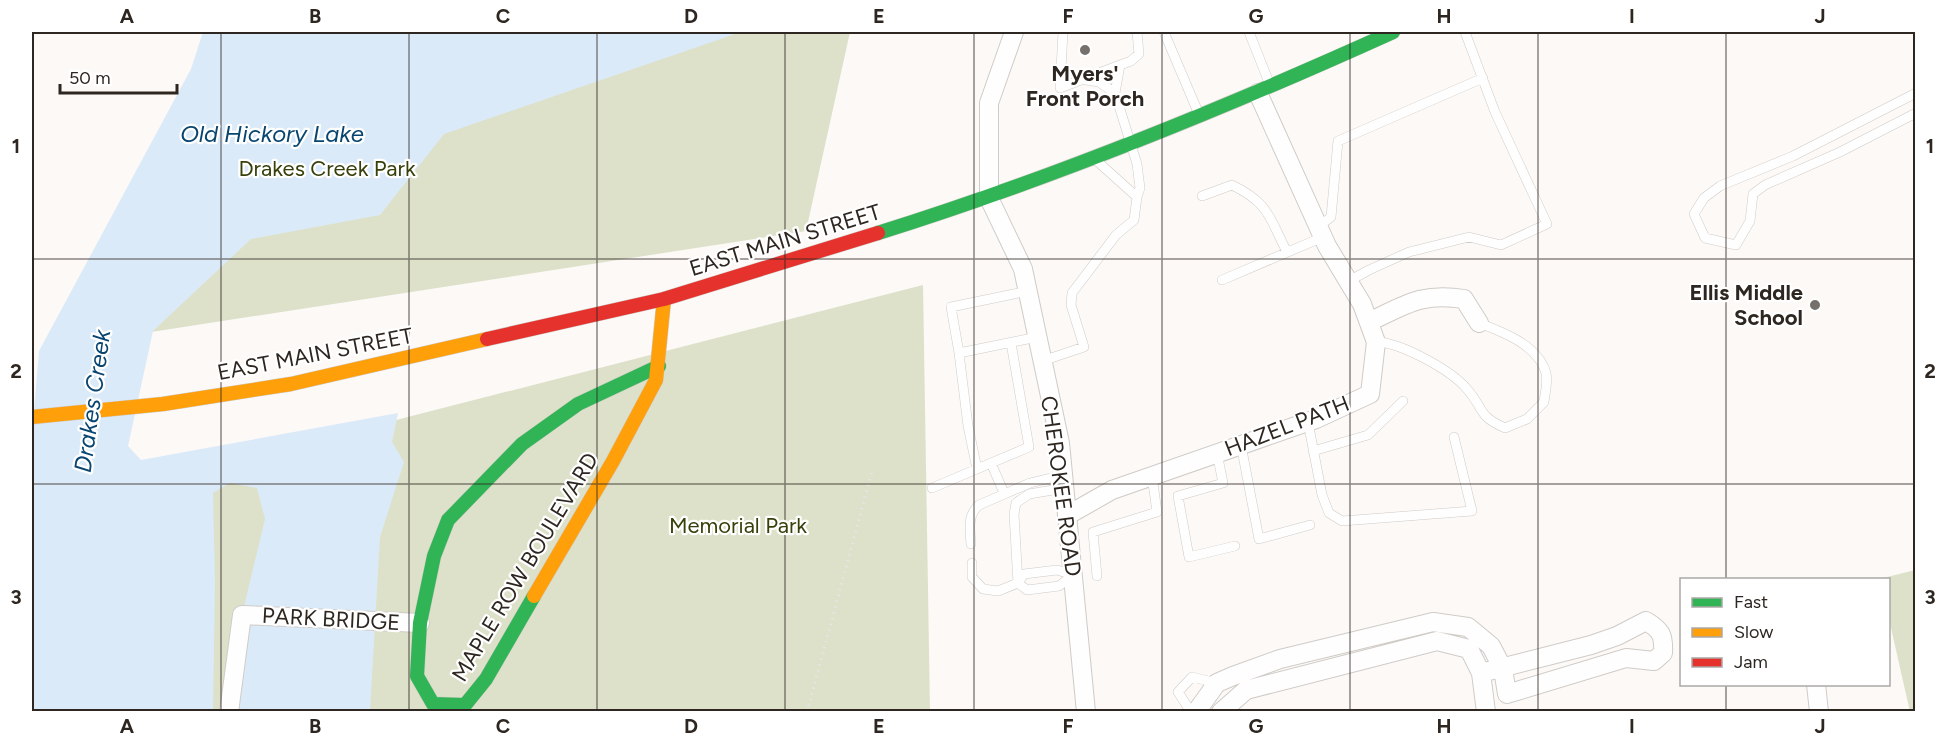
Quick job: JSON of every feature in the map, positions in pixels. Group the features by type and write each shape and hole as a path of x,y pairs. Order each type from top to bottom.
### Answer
{"main road":[{"name":"EAST MAIN STREET","path":"32,417 163,404 291,384 664,299 989,198 1264,90 1368,37 1393,32"},
{"name":"MAPLE ROW BOULEVARD","path":"659,366 578,404 522,444 448,520 434,556 420,623 417,676 433,704 468,708 613,461 656,380 663,349 664,299"}],"street":[{"path":"989,198 989,103 1014,32"},
{"name":"HAZEL PATH","path":"1068,515 1112,490 1308,422 1370,394 1376,342 1349,281 1321,232 1264,90"},
{"name":"CHEROKEE ROAD","path":"989,198 1023,269 1060,443 1086,711"},
{"path":"1369,322 1422,297 1445,296 1464,298 1479,323"},
{"name":"PARK BRIDGE","path":"230,711 242,615 420,623"},
{"path":"1221,711 1246,690 1437,640 1469,649 1481,673 1485,705 1507,703 1626,658 1654,661 1663,653 1664,638 1659,628 1646,621 1617,636 1503,669 1481,673"},
{"path":"1196,711 1221,681 1291,657 1380,633 1433,622 1468,627 1491,646 1503,669 1507,703"},
{"path":"1380,633 1387,652"},
{"path":"1291,657 1298,675"},
{"path":"1221,681 1238,697"},
{"path":"1816,686 1820,711"}],"lane":[{"path":"1063,32 1060,88 1131,61 1139,54 1137,32"},
{"path":"1164,32 1199,116"},
{"path":"1249,32 1264,90"},
{"path":"1349,281 1409,252 1469,237 1501,245 1547,224 1495,112 1465,32"},
{"path":"1042,361 1084,347 1071,305 1072,293 1116,235 1134,220 1140,188 1132,142 1115,93 1120,65"},
{"path":"1222,280 1287,252 1321,232 1331,217 1338,141 1483,78"},
{"path":"1086,80 1099,82 1115,93"},
{"path":"1916,93 1793,156 1720,186 1704,198 1694,214 1705,238 1736,245 1750,221 1753,194 1765,185 1840,152 1916,113"},
{"path":"1093,158 1137,197"},
{"path":"1202,196 1232,185 1247,193 1262,203 1287,252"},
{"path":"978,469 968,426 951,307 1028,291"},
{"path":"1376,342 1392,342 1430,362 1466,388 1486,420 1505,428 1527,419 1544,402 1547,374 1535,354 1504,333 1479,323"},
{"path":"959,353 1037,337"},
{"path":"932,488 1029,447 1011,343"},
{"path":"1313,451 1368,435 1403,401"},
{"path":"1308,422 1329,513 1342,521 1472,511 1454,437"},
{"path":"1241,445 1259,539 1310,525"},
{"path":"1217,453 1223,483 1178,496 1189,557 1235,546"},
{"path":"991,463 1004,493"},
{"path":"1097,576 1093,532 1157,512 1152,476"},
{"path":"971,544 970,520 974,509 1004,493 1030,483 1064,481"},
{"path":"1064,481 1029,494 1016,502 1014,514 1018,583 1027,590 1059,586 1073,575"},
{"path":"972,563 972,577 983,589 998,591 1018,583 1024,574 1057,570 1073,575"},
{"path":"1191,711 1178,692 1192,676 1221,681"}],"path":[{"path":"807,711 872,471"}],"green space":[{"name":"Drakes Creek Park","path":"226,32 850,32 806,231 132,335"},
{"name":"Memorial Park","path":"923,285 930,711 193,711 174,477"},
{"path":"1915,570 1916,711 1910,712 1890,623 1890,578 1883,578"}],"water":[{"name":"Old Hickory Lake","path":"203,32 741,32 444,134 380,215 251,239 153,331 128,446 141,460 398,413 392,442 404,462 380,537 370,711 239,711 242,615 265,519 257,488 230,483 213,493 215,582 213,711 32,712 32,434 39,351 191,69"}],"traffic: fast":[{"path":"878,233 1009,189 1139,140 1266,88 1393,32"},
{"path":"534,596 486,679 465,705 433,704 417,676 420,623 434,556 448,520 522,444 578,404 659,366"}],"traffic: slow":[{"path":"534,596 613,461 656,380 664,299"},
{"path":"32,417 163,404 291,384 487,339"}],"traffic: jam":[{"path":"487,339 664,299 878,233"}],"place":[{"name":"Myers' Front Porch","path":"1085,50"},
{"name":"Ellis Middle School","path":"1815,305"}],"water label":[{"name":"Drakes Creek","path":"92,401"}]}
